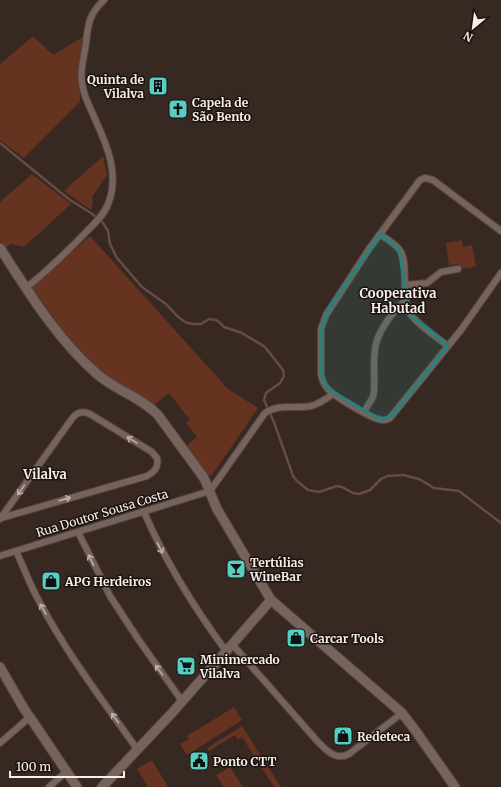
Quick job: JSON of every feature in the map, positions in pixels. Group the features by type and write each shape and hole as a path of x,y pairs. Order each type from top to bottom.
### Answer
{"street":[{"path":"26,288 92,225 108,204 113,178 113,169 107,149 84,93 81,77 90,17 104,0"},
{"path":"501,231 438,184 425,178 420,180 380,234 329,308 322,324 321,333 321,374 324,384 333,394 377,419 384,420 390,418 448,346 501,273"},
{"path":"380,234 397,246 401,252 404,261 408,310 413,318 448,346"},
{"path":"0,248 52,326 89,367 103,379 148,406 158,415 200,471 217,509 271,600 402,713 455,787"},
{"path":"405,285 427,283 440,272 458,269"},
{"path":"364,412 374,391 374,350 377,339 394,312 406,300"},
{"path":"210,491 260,418 270,409 313,405 322,402 333,394"},
{"path":"81,412 90,414 152,452 157,458 155,471 147,476 1,519 71,420 78,413 81,412"},
{"name":"Rua Doutor Sousa Costa","path":"0,556 210,491"},
{"path":"144,512 155,537 180,584 208,626 318,742 333,755 342,757 349,754 402,713"},
{"path":"78,532 110,596 146,651 182,701"},
{"path":"16,551 38,600 59,636 80,669 137,749"},
{"path":"102,787 182,701 271,600"},
{"path":"0,667 30,717 77,787"},
{"path":"0,743 30,717"},
{"path":"49,787 67,771"}],"highlighted area":[{"path":"380,234 399,249 409,313 448,346 393,415 381,420 326,388 321,374 321,329 329,308"}],"shaded area":[{"path":"86,35 80,76 80,102 24,158 0,140 0,64 33,36 53,55"},
{"path":"103,156 107,175 92,197 93,203 91,210 64,191"},
{"path":"32,174 71,204 24,247 11,244 5,249 0,241 0,202"},
{"path":"90,236 228,389 258,408 212,475 207,475 186,446 197,437 186,423 190,420 169,393 154,405 125,389 109,378 77,347 32,288"},
{"path":"462,240 463,247 472,245 476,267 460,269 459,264 449,265 446,243"},
{"path":"234,707 242,720 187,755 180,744 189,739 187,736"},
{"path":"242,726 281,787 274,787 242,737 238,740 235,735 209,751 207,748"},
{"path":"152,760 168,787 148,787 137,769"},
{"path":"230,767 243,787 224,787 216,775"}],"waterway":[{"path":"0,143 70,200 91,213 103,223 108,231 110,244 117,258 142,287 166,304 177,316 185,322 192,324 201,324 209,319 216,320 224,327 242,333 265,347 283,370 284,376 280,383 266,393 264,400 274,422 293,476 308,490 319,492 337,486 359,494 370,490 381,479 387,476 403,475 419,479 434,488 459,491 501,523"}],"place":[{"name":"Quinta de Vilalva","path":"158,86"},
{"name":"Capela de São Bento","path":"178,109"},
{"name":"Tertúlias WineBar","path":"236,569"},
{"name":"APG Herdeiros","path":"51,581"},
{"name":"Carcar Tools","path":"296,638"},
{"name":"Minimercado Vilalva","path":"186,666"},
{"name":"Redeteca","path":"343,736"},
{"name":"Ponto CTT","path":"199,761"}],"district":[{"name":"Cooperativa Habutad","path":"398,300"},
{"name":"Vilalva","path":"45,474"}]}
